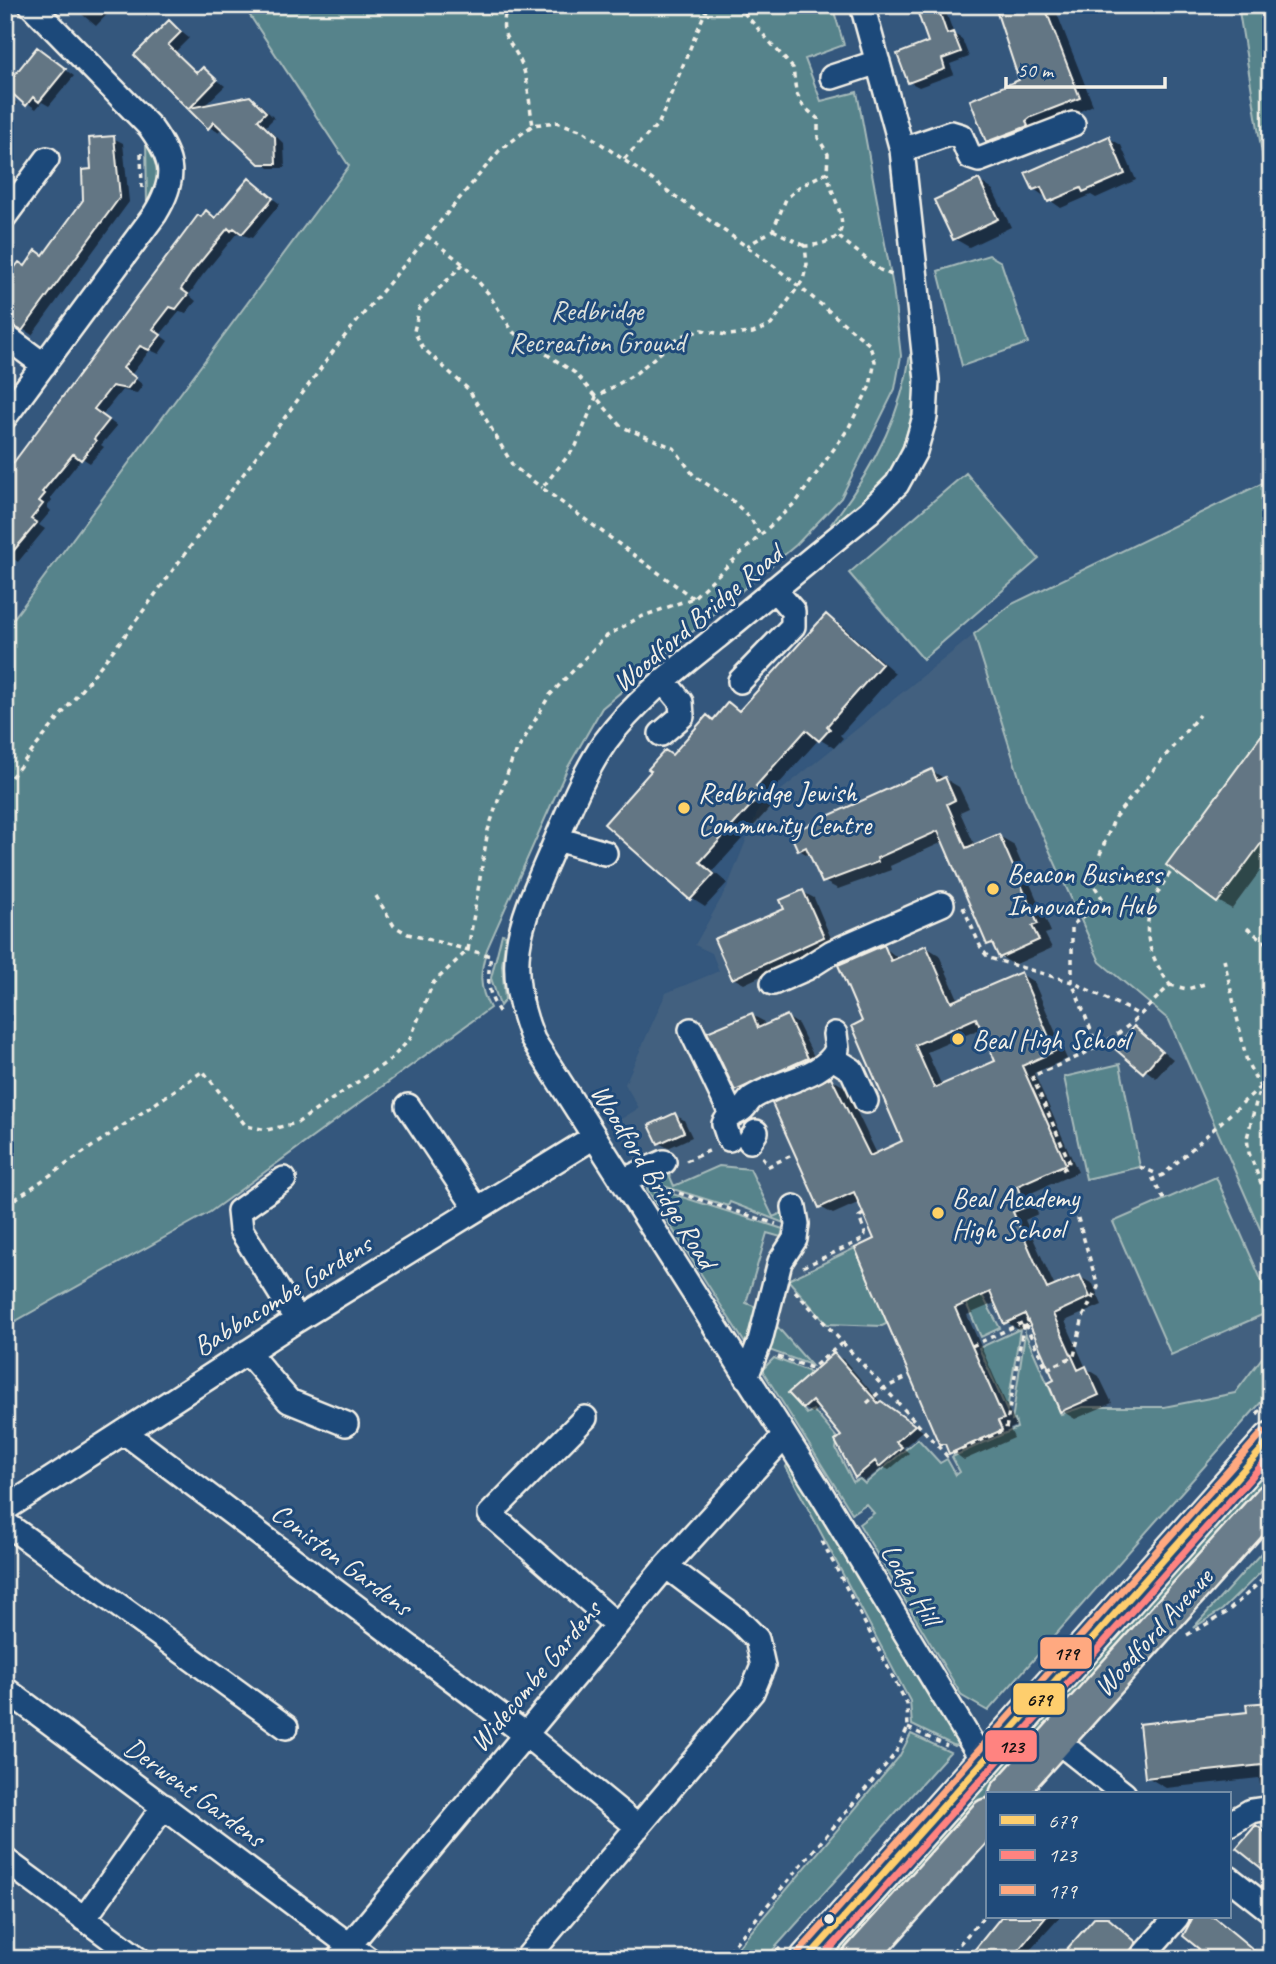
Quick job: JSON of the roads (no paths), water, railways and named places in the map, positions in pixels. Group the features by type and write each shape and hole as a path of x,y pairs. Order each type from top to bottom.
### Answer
{"highway":[{"name":"Woodford Avenue","path":"807,1959 971,1757 1271,1439"},
{"name":"Woodford Avenue","path":"1009,1792 1271,1500"},
{"path":"859,1959 986,1817"}],"street":[{"path":"5,417 155,214 167,194 171,170 165,148 149,127 31,5"},
{"name":"Woodford Bridge Road","path":"785,1437 750,1369 622,1181 533,1040 520,1006 515,965 520,928 581,783 605,743 640,700 869,512 897,484 915,452 925,417 927,380 902,150 862,5"},
{"path":"832,77 878,62"},
{"path":"902,150 951,133 961,136 970,157 979,160 1073,124"},
{"path":"5,216 47,159"},
{"path":"5,336 44,365"},
{"path":"740,681 793,625 793,611 774,590"},
{"path":"661,734 682,716 681,702 663,680"},
{"path":"557,839 605,853"},
{"path":"773,983 807,968 832,952 942,904"},
{"path":"691,1030 735,1112"},
{"path":"742,1143 724,1124 751,1099 833,1058 837,1049 835,1034"},
{"path":"833,1058 852,1070 866,1101"},
{"path":"408,1107 476,1208"},
{"name":"Babbacombe Gardens","path":"5,1509 297,1320 594,1137"},
{"path":"622,1181 657,1169"},
{"path":"284,1179 239,1211 240,1230 297,1320"},
{"path":"750,1369 780,1262 797,1230 794,1207"},
{"path":"247,1352 289,1401 346,1424"},
{"path":"585,1418 490,1514 617,1625"},
{"name":"Coniston Gardens","path":"124,1432 525,1734 638,1827"},
{"name":"Widecombe Gardens","path":"344,1951 666,1566 785,1437"},
{"name":"Lodge Hill","path":"785,1437 971,1757"},
{"path":"5,1523 286,1727"},
{"path":"526,1959 752,1692 763,1666 757,1639 739,1621 666,1566"},
{"name":"Derwent Gardens","path":"5,1689 164,1806 344,1951 368,1959"},
{"path":"1056,1740 1121,1792"},
{"path":"84,1919 164,1806"},
{"path":"1230,1823 1251,1811 1271,1808"},
{"path":"5,1860 139,1959"},
{"path":"1230,1879 1271,1911"},
{"path":"1140,1959 1176,1918"}],"place":[{"name":"Redbridge Jewish Community Centre","path":"684,808"},
{"name":"Beacon Business Innovation Hub","path":"993,889"},
{"name":"Beal High School","path":"958,1039"},
{"name":"Beal Academy High School","path":"938,1213"}],"park label":[{"name":"Redbridge Recreation Ground","path":"597,326"}]}
